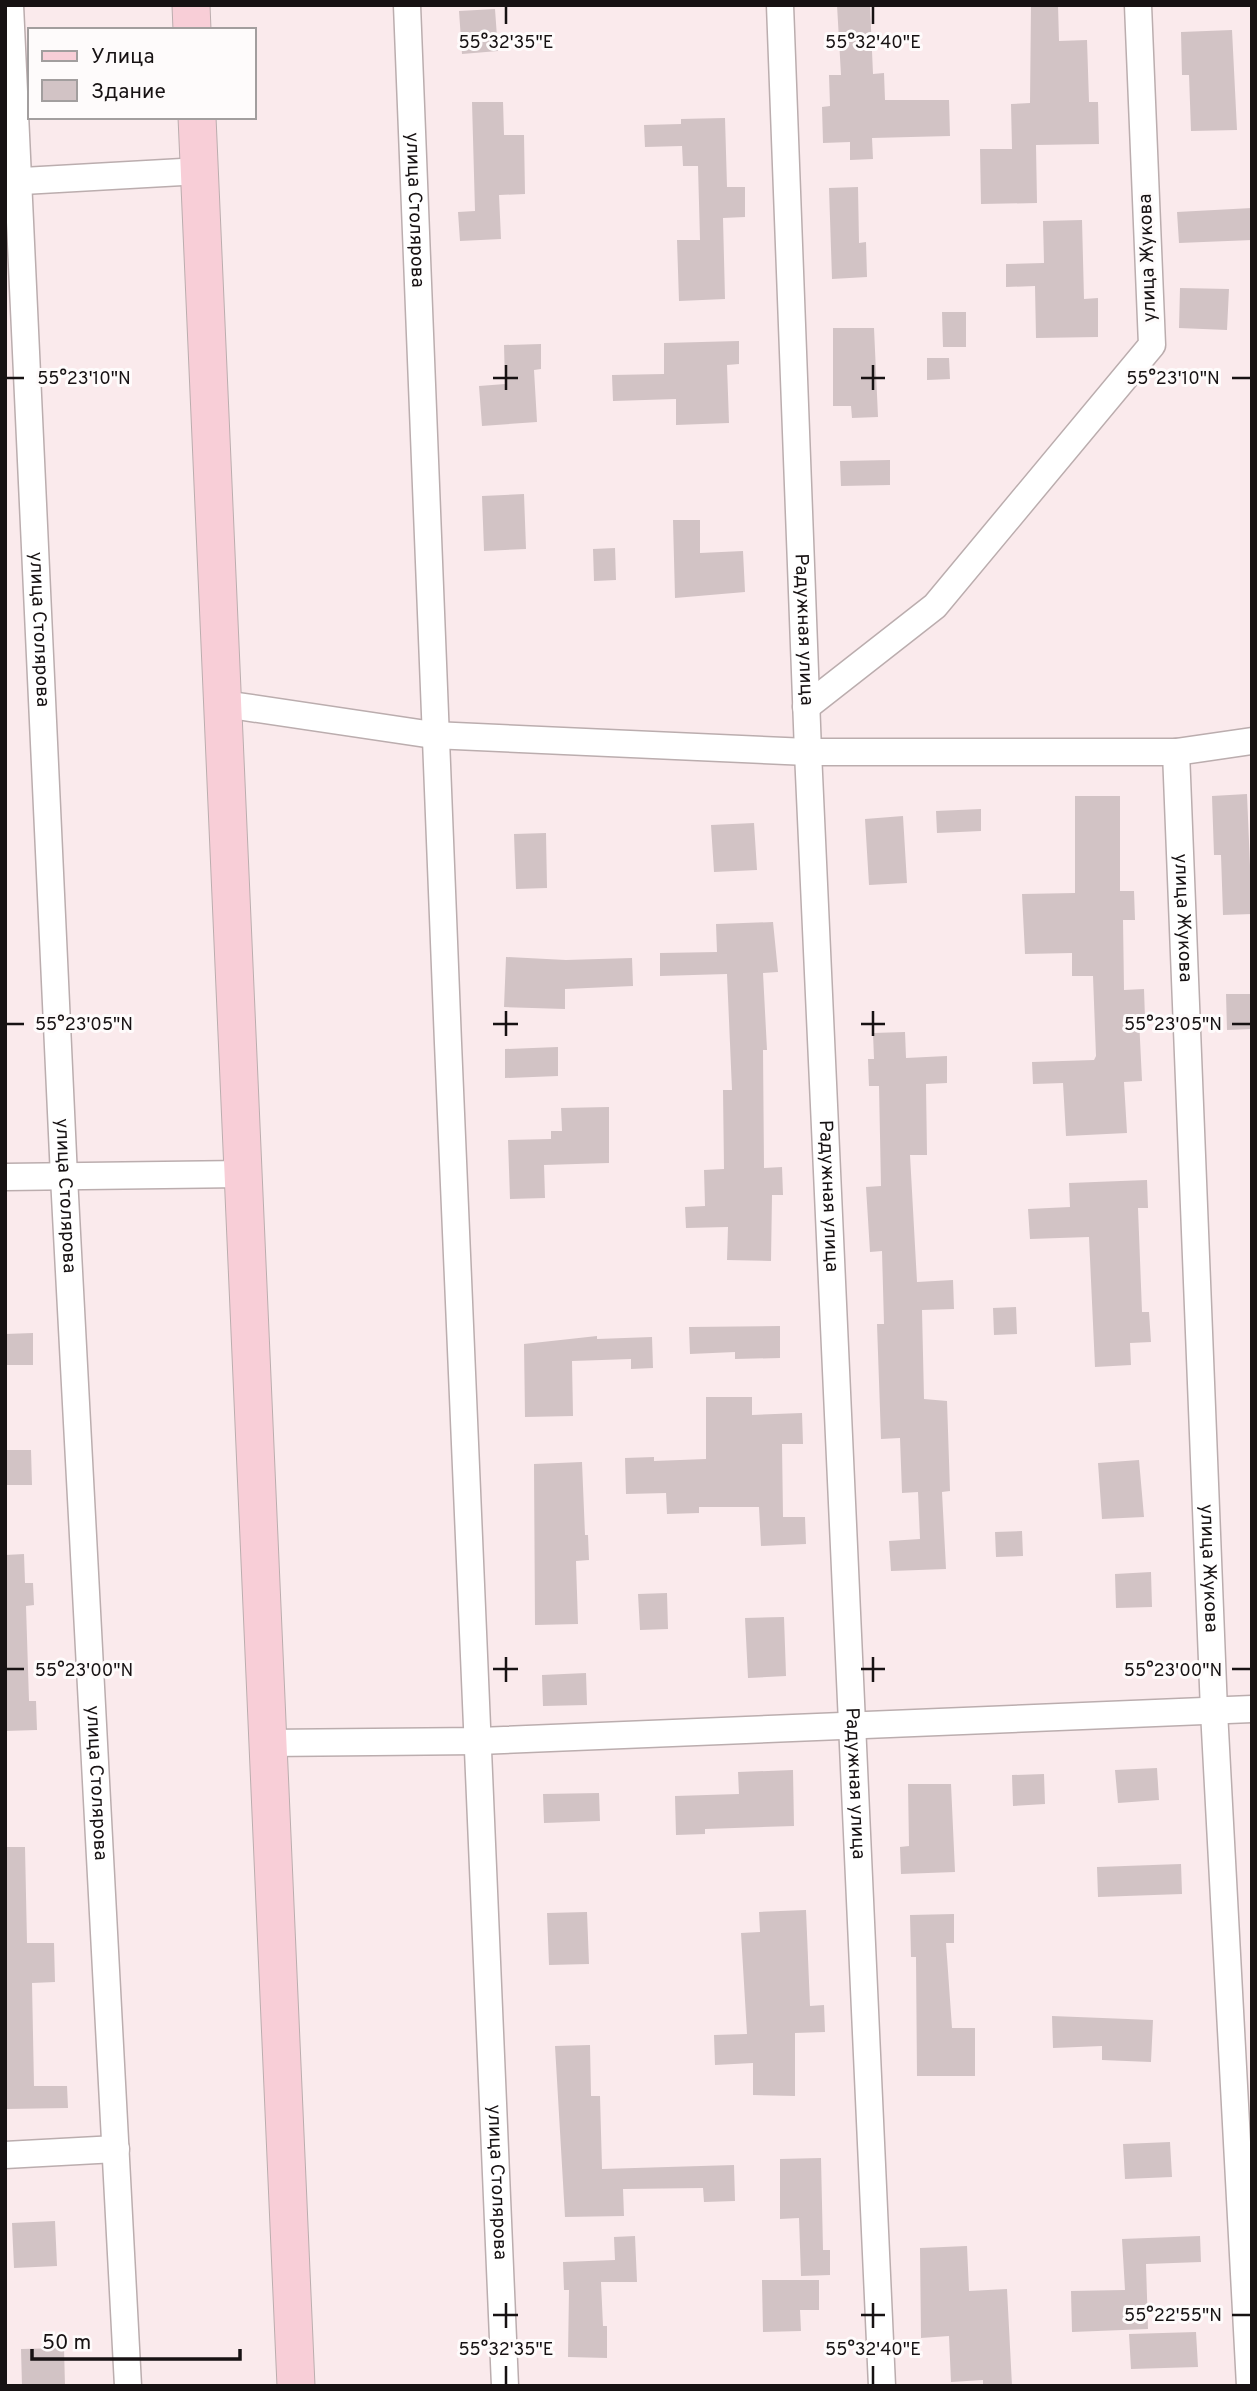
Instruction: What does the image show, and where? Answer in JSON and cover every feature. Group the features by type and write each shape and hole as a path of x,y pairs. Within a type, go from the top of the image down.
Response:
{"main road":[{"path":"191,5 192,28"},
{"path":"197,119 296,2386"}],"street":[{"name":"улица Столярова","path":"10,5 12,181 128,2386"},
{"name":"улица Столярова","path":"407,5 433,735 456,1179 505,2386"},
{"name":"Радужная улица","path":"780,5 806,706 882,2386"},
{"name":"улица Жукова","path":"806,706 934,606 1152,345 1138,5"},
{"path":"12,181 200,171"},
{"path":"224,704 433,735 808,752 1176,752 1252,741"},
{"name":"улица Жукова","path":"1176,752 1214,1710 1250,2386"},
{"path":"5,1177 243,1174"},
{"path":"267,1743 479,1741 1252,1709"},
{"path":"5,2155 116,2150"}],"building":[{"path":"837,5 870,5 873,74 884,73 885,100 949,100 950,136 872,138 873,159 850,160 850,142 823,143 822,107 830,106 829,75 841,75"},
{"path":"1031,5 1058,5 1059,41 1087,40 1089,102 1098,102 1099,144 1036,145 1037,203 981,204 980,149 1012,149 1011,104 1030,103"},
{"path":"495,9 498,51 462,54 459,11"},
{"path":"1232,30 1237,130 1191,131 1189,75 1182,75 1181,32"},
{"path":"472,102 503,102 504,135 524,135 525,194 499,195 501,239 460,241 458,212 475,211"},
{"path":"725,118 727,187 745,187 745,217 723,218 725,299 679,301 677,240 700,240 698,166 683,166 682,146 645,147 644,125 681,124 681,119"},
{"path":"858,187 859,243 866,242 867,277 832,279 829,188"},
{"path":"1252,208 1252,240 1179,243 1177,212"},
{"path":"1082,220 1084,299 1098,298 1098,337 1036,338 1035,286 1006,287 1006,264 1044,263 1043,221"},
{"path":"1180,288 1229,289 1227,330 1179,328"},
{"path":"942,312 966,312 966,347 943,347"},
{"path":"833,328 874,328 878,417 852,418 851,406 833,406"},
{"path":"739,341 739,364 727,365 729,423 676,425 676,399 613,401 612,375 664,374 664,343"},
{"path":"541,344 541,369 534,370 537,422 482,426 479,386 505,384 504,345"},
{"path":"927,358 949,358 950,379 927,380"},
{"path":"890,460 890,485 841,486 840,461"},
{"path":"524,494 526,549 484,551 482,496"},
{"path":"673,520 700,520 700,553 743,551 745,592 675,598"},
{"path":"615,548 616,580 594,581 593,549"},
{"path":"1247,794 1252,914 1223,915 1221,855 1214,855 1212,796"},
{"path":"1075,796 1120,796 1120,891 1134,891 1135,920 1123,920 1124,990 1144,989 1145,1019 1139,1019 1142,1081 1124,1082 1127,1133 1066,1136 1063,1083 1033,1084 1032,1062 1094,1060 1096,1056 1093,976 1072,976 1072,953 1025,954 1022,894 1075,893"},
{"path":"981,809 981,831 937,833 936,811"},
{"path":"903,816 907,883 869,885 865,819"},
{"path":"754,823 757,870 714,872 711,825"},
{"path":"546,833 547,888 516,889 514,834"},
{"path":"773,922 778,972 763,973 767,1050 763,1050 764,1168 782,1167 783,1195 772,1195 771,1261 727,1260 728,1227 686,1228 685,1207 705,1206 704,1170 724,1169 723,1090 732,1090 727,974 660,976 660,953 717,952 716,924"},
{"path":"506,957 566,960 632,958 633,986 565,989 565,1009 504,1007"},
{"path":"1226,994 1252,994 1252,1029 1227,1030"},
{"path":"905,1032 906,1058 947,1056 947,1083 926,1084 927,1155 910,1155 917,1282 953,1280 954,1309 922,1310 924,1399 947,1401 950,1491 942,1492 946,1569 891,1571 889,1541 920,1539 918,1492 902,1493 900,1438 881,1439 877,1324 884,1324 882,1251 870,1252 866,1187 881,1186 879,1086 869,1086 868,1059 874,1059 873,1033"},
{"path":"558,1047 558,1076 505,1078 505,1049"},
{"path":"609,1107 609,1163 544,1165 545,1198 510,1199 508,1140 551,1139 551,1131 562,1131 561,1108"},
{"path":"1147,1180 1148,1208 1138,1208 1142,1312 1149,1312 1151,1342 1130,1343 1131,1365 1095,1367 1089,1237 1030,1239 1028,1209 1070,1207 1069,1183"},
{"path":"1016,1307 1017,1334 994,1335 993,1308"},
{"path":"780,1326 780,1358 735,1359 735,1352 690,1354 689,1327"},
{"path":"33,1333 33,1365 5,1365 5,1334"},
{"path":"597,1336 597,1339 652,1337 653,1368 631,1369 631,1359 572,1361 573,1416 525,1417 524,1344"},
{"path":"706,1397 752,1397 752,1415 802,1413 803,1444 782,1444 783,1517 805,1517 806,1544 761,1546 759,1507 699,1507 699,1513 667,1514 666,1493 626,1494 625,1458 654,1457 654,1461 706,1459"},
{"path":"5,1450 31,1450 32,1485 5,1485"},
{"path":"1139,1460 1144,1517 1102,1519 1098,1463"},
{"path":"582,1462 585,1535 588,1535 589,1560 576,1561 578,1624 535,1625 534,1464"},
{"path":"1022,1531 1023,1556 996,1557 995,1532"},
{"path":"24,1554 25,1583 33,1583 34,1605 26,1606 29,1701 36,1701 37,1730 5,1731 5,1555"},
{"path":"1151,1572 1152,1607 1116,1608 1115,1574"},
{"path":"667,1593 668,1629 640,1630 638,1594"},
{"path":"784,1617 786,1676 748,1678 745,1618"},
{"path":"586,1673 587,1705 543,1706 542,1675"},
{"path":"1157,1768 1159,1800 1118,1803 1115,1770"},
{"path":"793,1770 794,1826 705,1829 705,1834 676,1835 675,1796 739,1794 738,1772"},
{"path":"1044,1774 1045,1804 1013,1806 1012,1775"},
{"path":"908,1784 951,1784 955,1872 901,1874 900,1847 909,1846"},
{"path":"599,1793 600,1821 544,1823 543,1794"},
{"path":"5,1847 25,1847 27,1943 54,1943 55,1982 32,1983 34,2086 67,2086 68,2108 5,2109"},
{"path":"1181,1864 1182,1894 1098,1897 1097,1867"},
{"path":"806,1910 810,2006 824,2005 825,2032 795,2033 795,2096 753,2095 753,2063 715,2065 714,2035 747,2034 741,1933 760,1932 759,1912"},
{"path":"587,1912 589,1964 549,1965 547,1913"},
{"path":"954,1914 954,1943 946,1943 952,2028 975,2028 975,2076 917,2076 916,1957 911,1957 910,1915"},
{"path":"1052,2016 1153,2020 1151,2062 1102,2060 1102,2046 1053,2048"},
{"path":"590,2045 591,2096 600,2096 602,2169 734,2165 735,2201 704,2202 703,2188 623,2189 624,2216 565,2217 555,2046"},
{"path":"1170,2142 1172,2177 1125,2179 1123,2144"},
{"path":"821,2158 823,2250 830,2250 830,2275 801,2276 799,2218 780,2219 780,2159"},
{"path":"55,2221 57,2266 14,2268 12,2223"},
{"path":"635,2236 637,2282 601,2282 603,2326 607,2326 607,2358 568,2357 569,2290 564,2290 563,2262 615,2260 614,2237"},
{"path":"1200,2236 1201,2262 1146,2264 1148,2329 1072,2332 1071,2291 1125,2290 1122,2239"},
{"path":"967,2246 969,2291 1007,2289 1012,2386 983,2386 983,2380 951,2382 949,2336 921,2338 920,2248"},
{"path":"762,2280 819,2280 819,2310 800,2310 801,2331 763,2332"},
{"path":"1196,2332 1198,2367 1131,2369 1129,2334"},
{"path":"64,2348 65,2386 22,2386 21,2349"}]}
